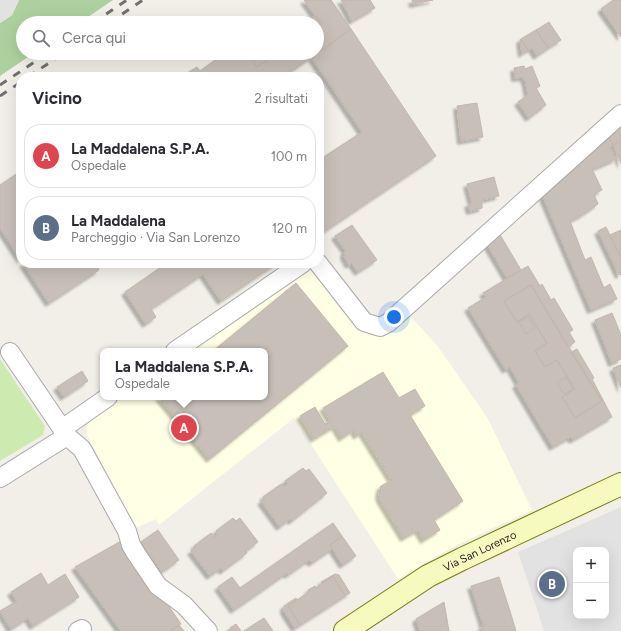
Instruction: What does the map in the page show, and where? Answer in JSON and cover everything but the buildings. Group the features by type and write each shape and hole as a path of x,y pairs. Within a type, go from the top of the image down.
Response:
{"street":[{"path":"322,268 364,322 380,327 384,325 394,318 621,114"},
{"path":"179,348 296,268"},
{"path":"10,352 64,432 82,449 127,531 131,545 137,556 158,586 184,606 208,631"},
{"path":"0,478 64,432 104,400"},
{"name":"Via San Lorenzo","path":"345,631 428,576 621,484"}],"shaded area":[{"path":"0,0 19,0 12,15 0,23"},
{"path":"306,268 314,270 360,329 374,335 388,332 409,315 436,344 487,417 532,510 457,545 398,579 294,418 159,525 156,519 136,528 87,435 87,420 117,400 268,400 268,348 191,348"},
{"path":"621,507 621,631 544,631 518,552"}],"green space":[{"path":"19,0 113,0 89,16 16,16 16,60 24,60 0,76 0,23 12,15"},
{"path":"0,359 45,426 43,435 0,461"}],"railway":[{"path":"103,16 127,0"},
{"path":"119,16 143,0"},
{"path":"20,72 38,60"},
{"path":"36,72 54,60"},
{"path":"0,85 16,74"},
{"path":"0,96 16,85"}],"place":[{"name":"La Maddalena S.P.A.","path":"184,428"},
{"name":"La Maddalena","path":"552,584"}]}
